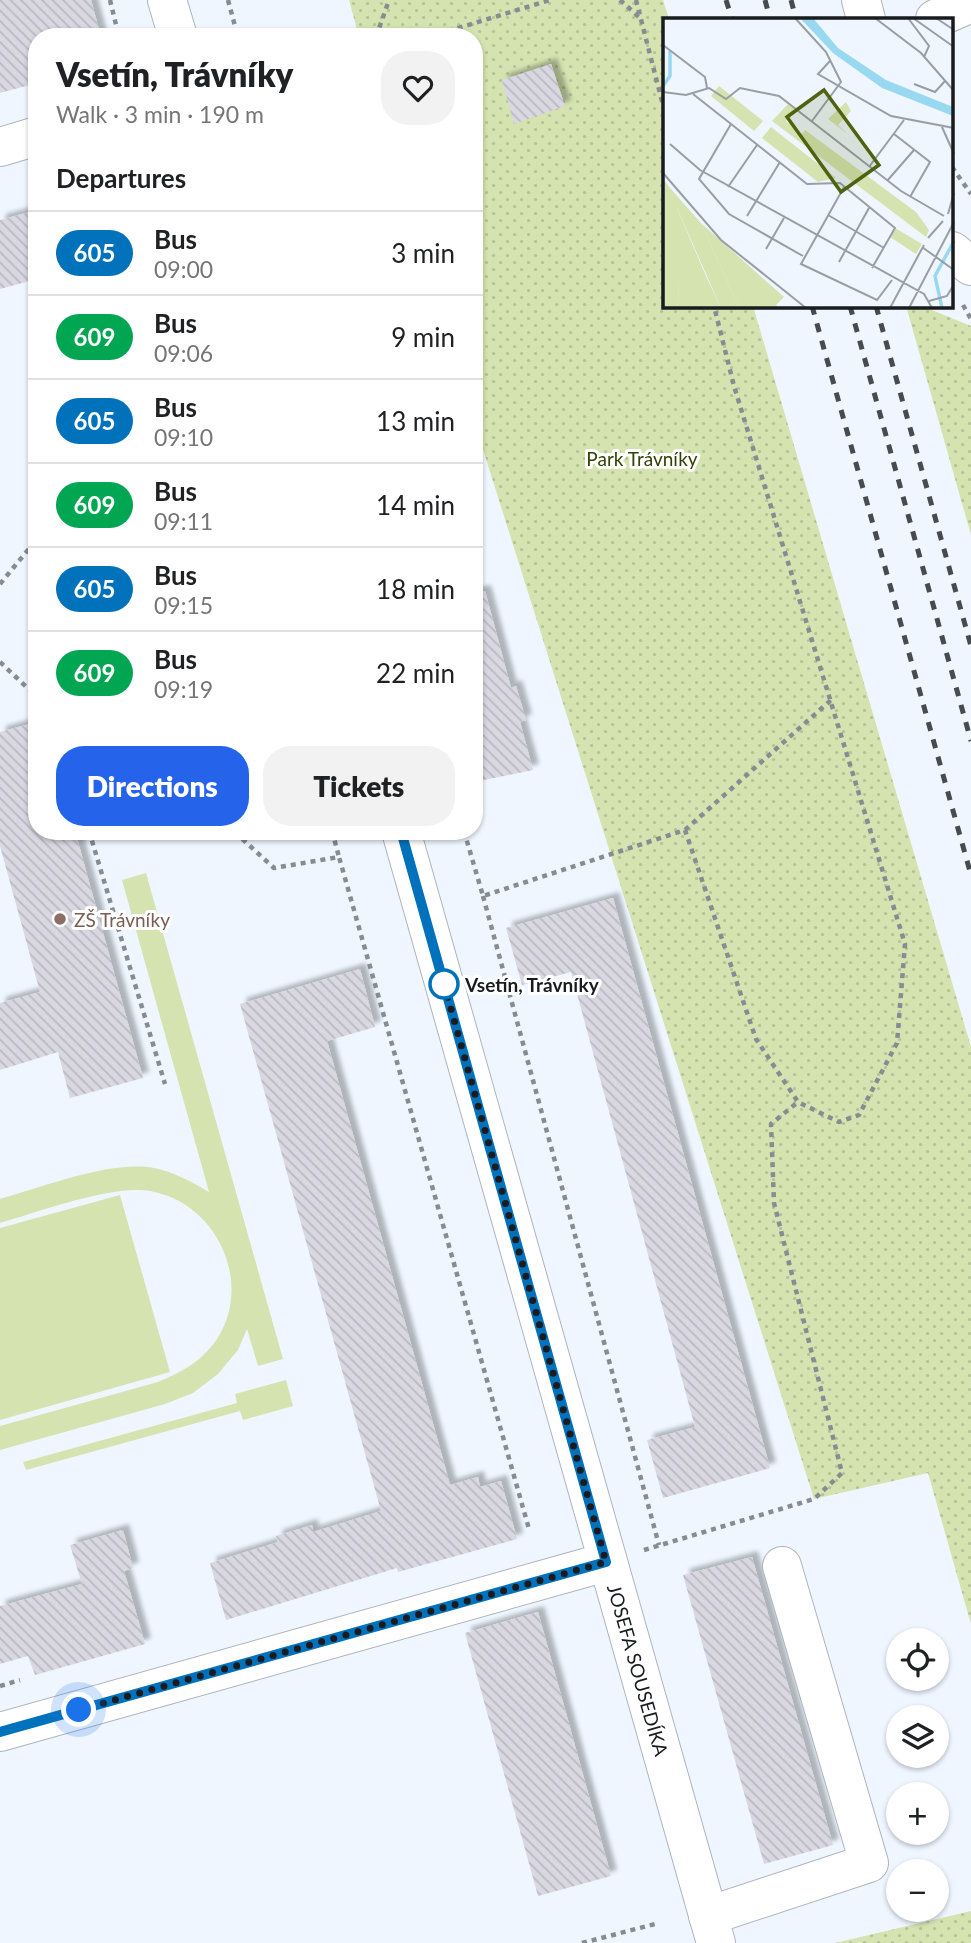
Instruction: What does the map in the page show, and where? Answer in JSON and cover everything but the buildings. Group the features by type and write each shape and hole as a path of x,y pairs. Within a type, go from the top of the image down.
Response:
{"street":[{"path":"167,0 175,28"},
{"path":"861,0 866,18"},
{"path":"937,18 971,3"},
{"path":"0,147 28,139"},
{"path":"954,253 971,266"},
{"name":"JOSEFA SOUSEDÍKA","path":"404,840 712,1930"},
{"path":"0,1732 606,1562"},
{"path":"712,1930 869,1863 782,1566"}],"path":[{"path":"110,0 117,28"},
{"path":"228,0 236,28"},
{"path":"379,28 389,0"},
{"path":"458,28 550,0"},
{"path":"620,0 640,18"},
{"path":"636,0 663,105"},
{"path":"954,170 971,194"},
{"path":"685,830 756,1039 798,1102 839,1122 859,1115 897,1044 905,944 734,386 714,308"},
{"path":"0,584 28,550"},
{"path":"0,662 28,688"},
{"path":"483,896 685,830 831,700"},
{"path":"92,840 165,1084"},
{"path":"243,840 274,868 339,857"},
{"path":"334,840 529,1529"},
{"path":"467,840 659,1545"},
{"path":"606,1562 814,1499 842,1473 774,1203 771,1124 798,1102"},
{"path":"0,1686 20,1680"},
{"path":"582,1943 659,1923"}],"green space":[{"name":"Park Trávníky","path":"349,0 663,0 669,18 663,18 663,308 754,308 971,1047 971,1624 928,1473 814,1499 483,450 483,28 357,28"},
{"path":"907,308 927,308 971,326 971,535"},
{"path":"146,873 283,1359 258,1366 247,1329 238,1350 218,1374 193,1393 165,1404 0,1450 0,1426 158,1382 183,1370 211,1347 227,1317 231,1293 229,1270 222,1248 210,1228 194,1211 173,1198 150,1191 116,1192 75,1200 0,1223 0,1199 77,1176 118,1168 154,1168 183,1178 209,1192 122,880"},
{"path":"120,1195 170,1372 0,1420 0,1228"},
{"path":"286,1380 293,1406 243,1420 240,1411 26,1470 23,1462 237,1403 235,1394"},
{"path":"971,1911 971,1943 835,1943 924,1922 949,1922 949,1916"}],"railway":[{"path":"726,0 732,18"},
{"path":"765,0 770,18"},
{"path":"791,0 796,18"},
{"path":"813,308 971,875"},
{"path":"851,308 971,741"},
{"path":"877,308 971,646"}],"bus line":[{"name":"605","path":"0,1732 606,1562 404,840"}],"place":[{"name":"ZŠ Trávníky","path":"60,919"},
{"name":"Vsetín, Trávníky","path":"444,984"}],"route":[{"path":"79,1710 606,1562 444,984"}]}
